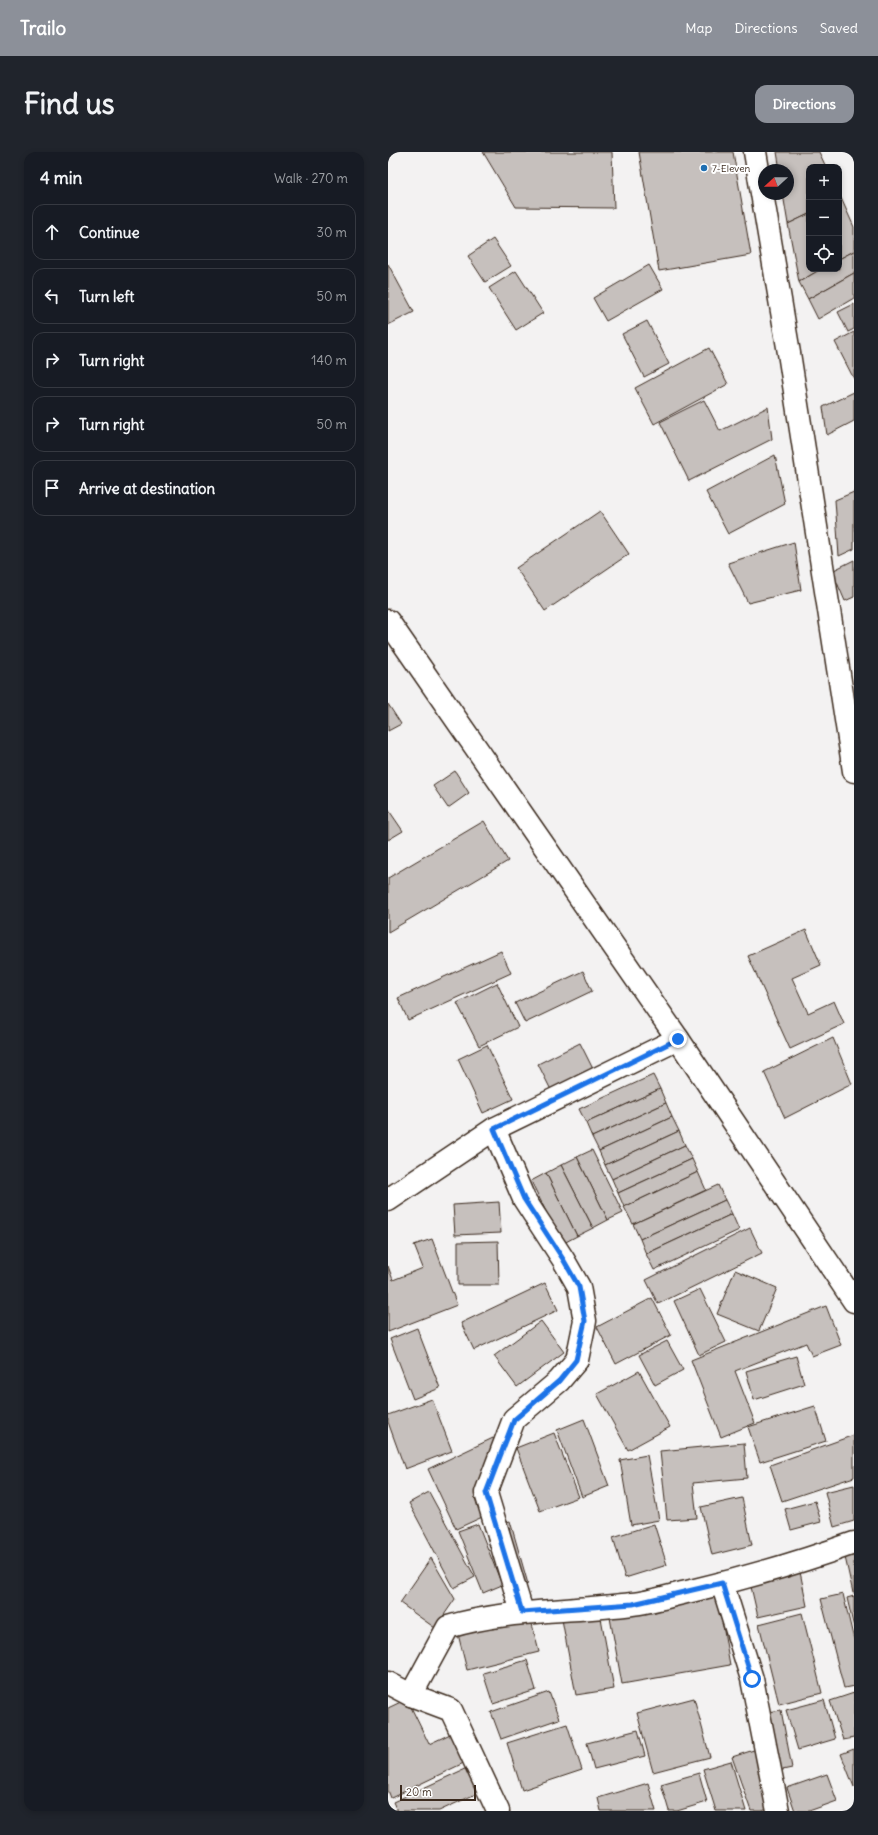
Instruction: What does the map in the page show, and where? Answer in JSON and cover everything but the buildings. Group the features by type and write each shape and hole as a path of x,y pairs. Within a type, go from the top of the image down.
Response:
{"street":[{"path":"755,152 789,353 854,772"},
{"path":"388,621 678,1039 854,1301"},
{"path":"388,1200 494,1129 678,1039"},
{"path":"494,1129 524,1199 563,1259 579,1287 585,1321 576,1360 559,1381 514,1420 486,1493 522,1612"},
{"path":"411,1695 448,1627 474,1619 522,1612 633,1604 722,1583 809,1559 854,1543"},
{"path":"722,1583 752,1679 778,1811"},
{"path":"388,1683 411,1695 451,1710 498,1811"}],"place":[{"name":"7-Eleven","path":"704,168"}],"route":[{"path":"678,1039 494,1129 524,1199 563,1259 579,1287 585,1321 576,1360 559,1381 514,1420 486,1493 522,1612 633,1604 722,1583 752,1679"}]}
